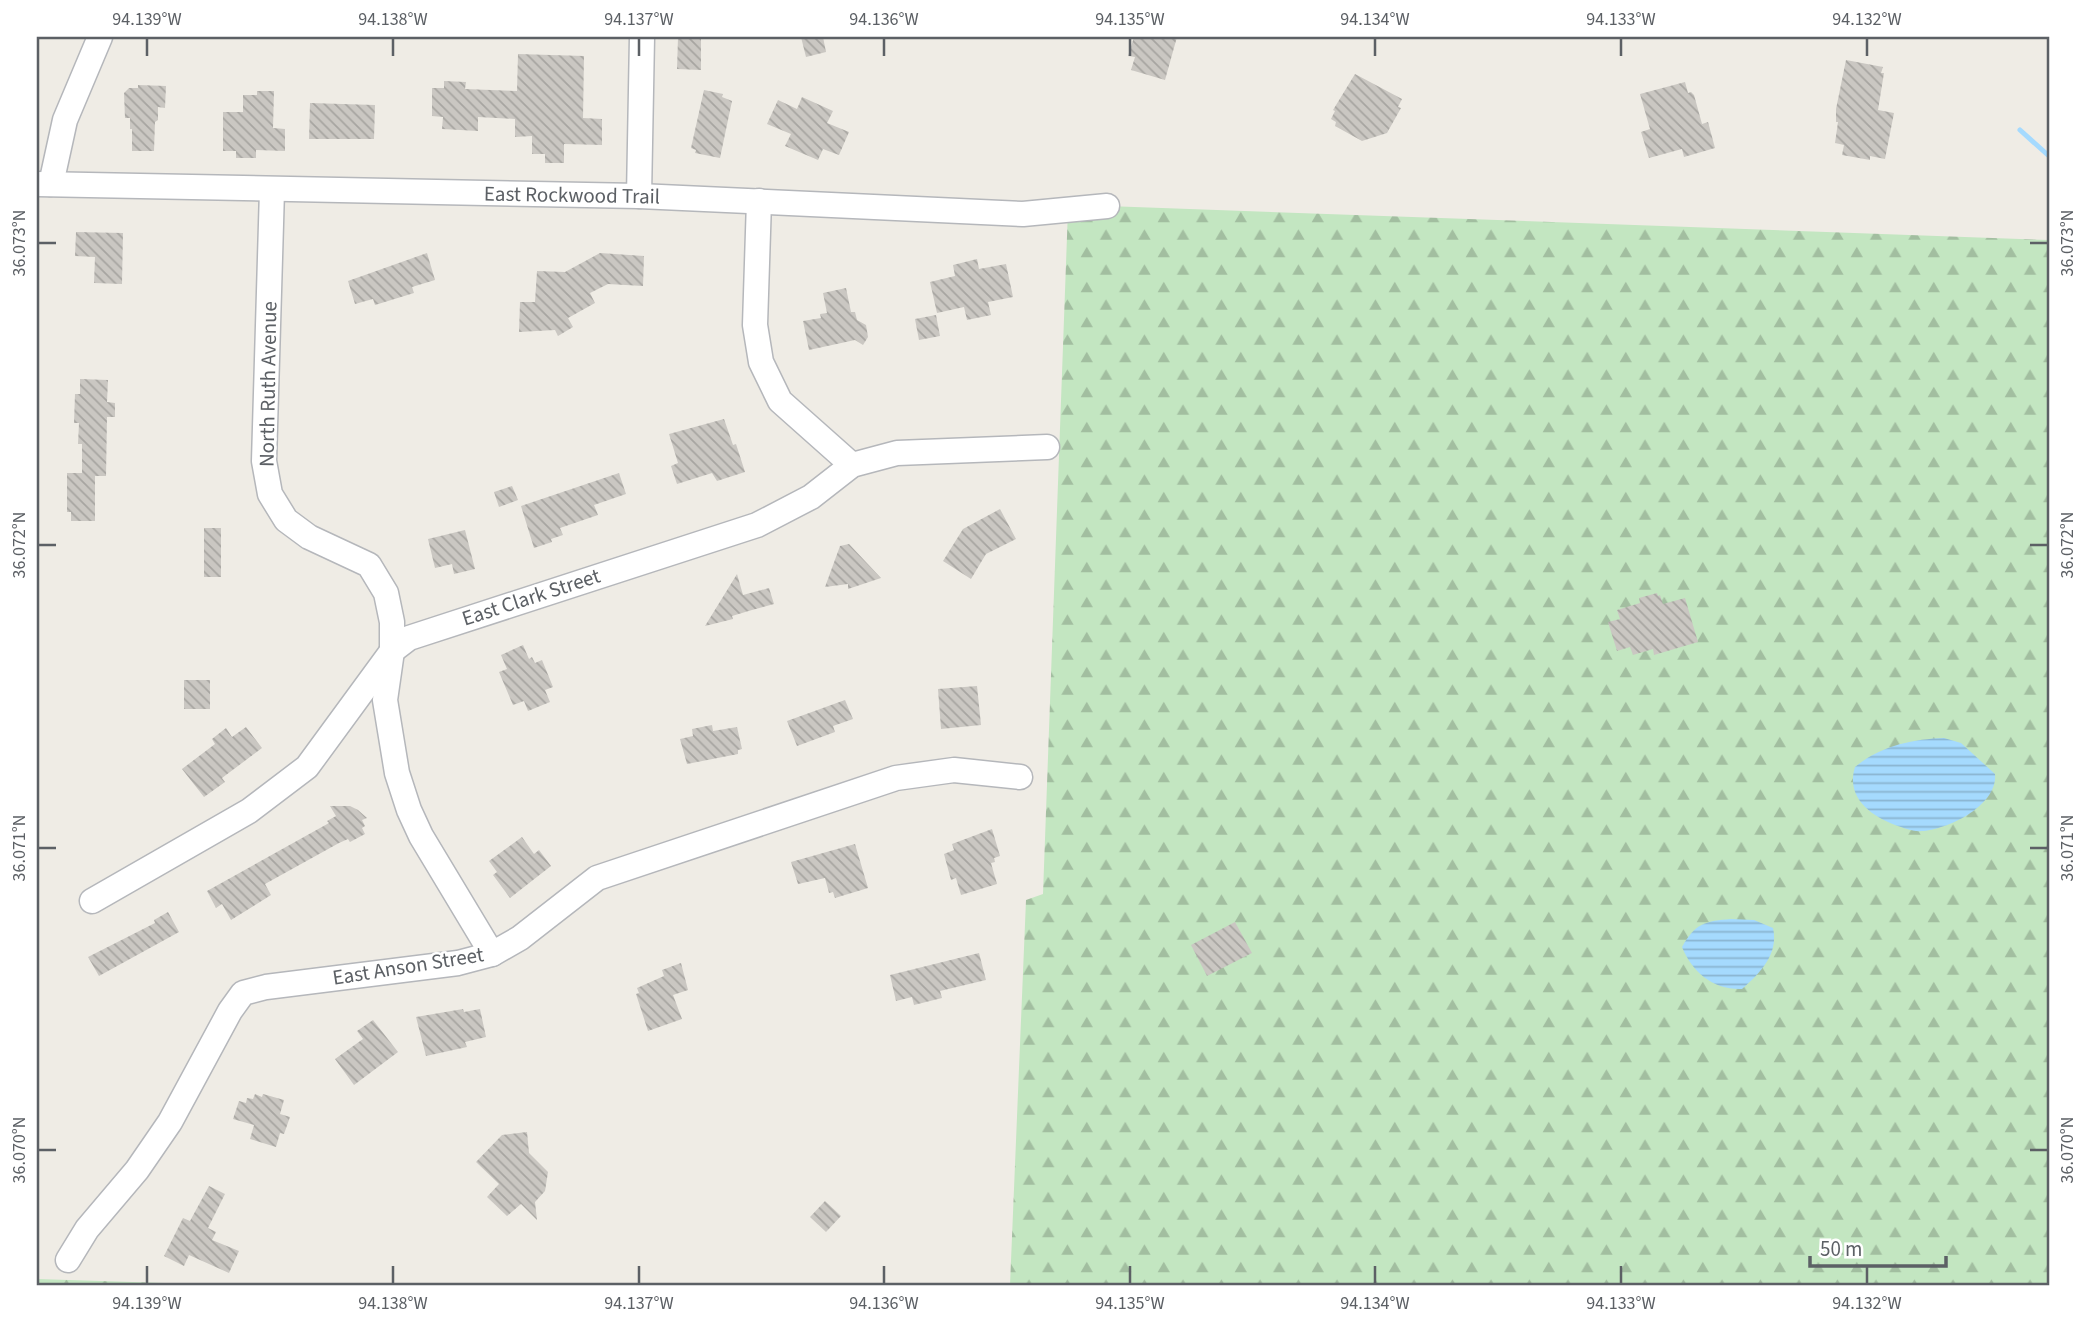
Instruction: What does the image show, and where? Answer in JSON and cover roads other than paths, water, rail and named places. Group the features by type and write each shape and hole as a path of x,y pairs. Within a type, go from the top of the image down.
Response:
{"street":[{"path":"44,184 65,120 100,37"},
{"path":"639,196 642,37"},
{"name":"East Rockwood Trail","path":"44,184 639,196 1023,214 1107,206"},
{"name":"North Ruth Avenue","path":"272,190 264,461 270,494 286,520 309,537 369,565 386,593 392,622 392,651 385,700 397,773 421,836 492,954"},
{"path":"760,201 755,325 761,362 780,401 852,465"},
{"name":"East Clark Street","path":"92,901 248,811 307,766 392,651 409,638 426,630 757,525 811,497 852,465 897,453 1047,447"},
{"name":"East Anson Street","path":"68,1260 87,1230 136,1170 170,1122 230,1011 243,993 266,986 458,963 492,954 520,938 597,878 896,778 954,770 1020,776"}],"water":[{"path":"1944,738 1961,743 1995,774 1989,796 1980,805 1957,821 1932,830 1919,831 1891,823 1864,806 1854,789 1855,767 1875,754 1897,745"},
{"path":"1731,919 1754,920 1773,928 1771,955 1761,970 1742,989 1732,989 1705,978 1686,956 1682,947 1702,925"}],"waterway":[{"path":"2020,130 2049,156"}]}
